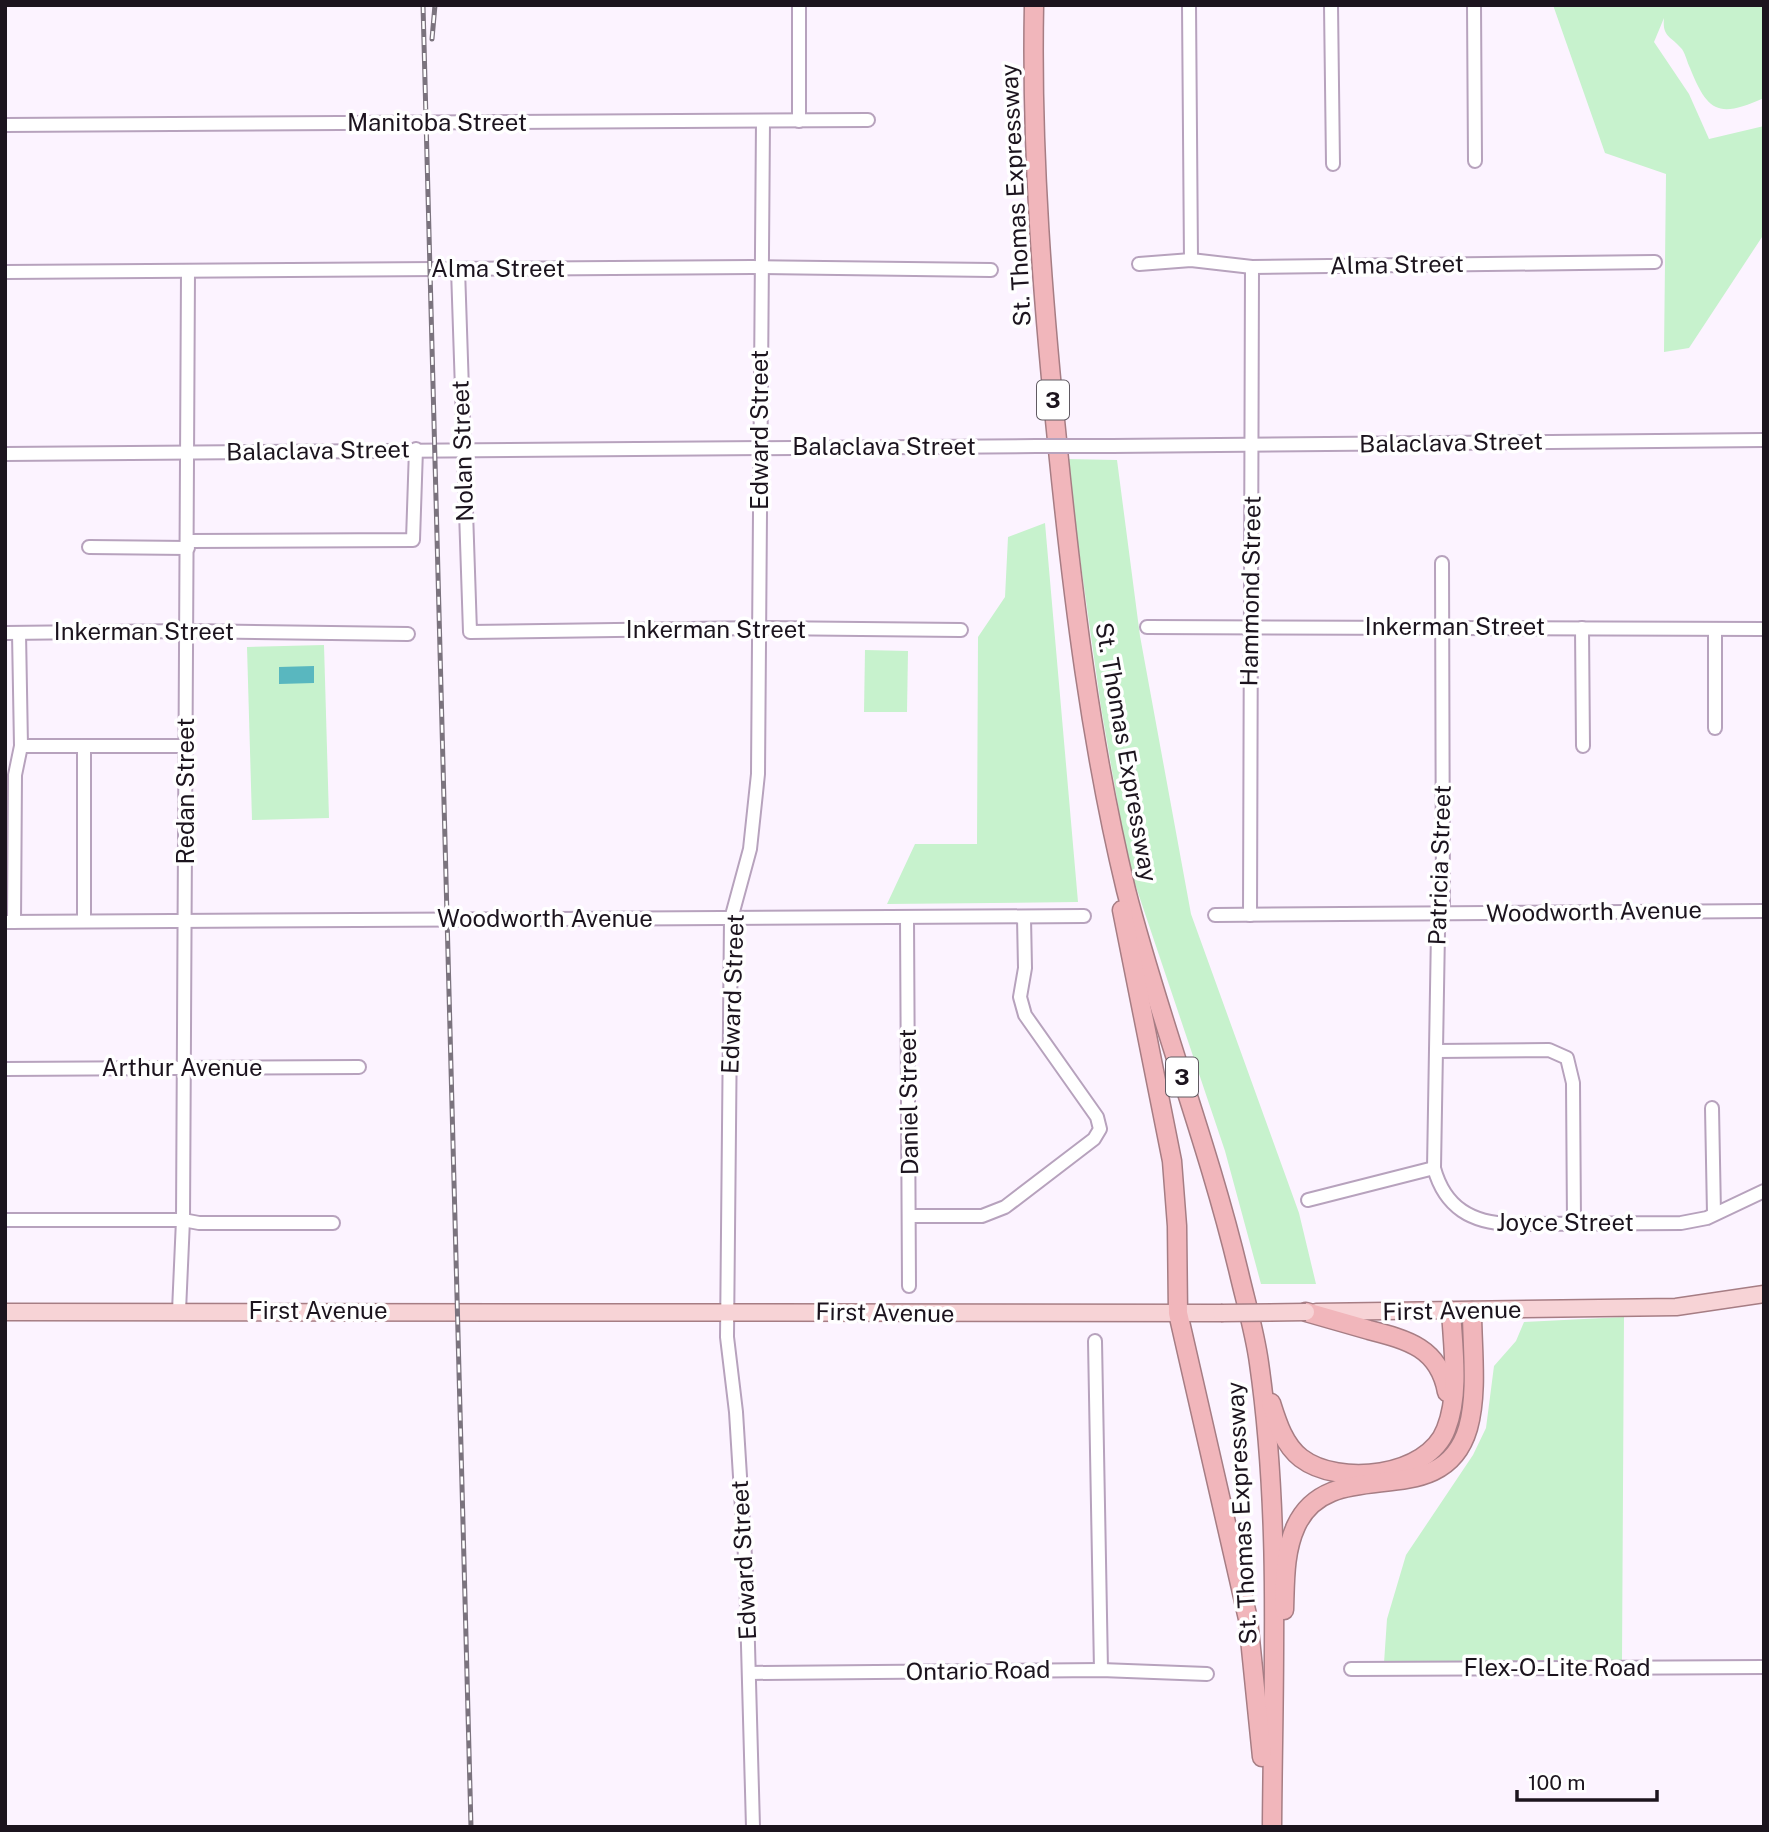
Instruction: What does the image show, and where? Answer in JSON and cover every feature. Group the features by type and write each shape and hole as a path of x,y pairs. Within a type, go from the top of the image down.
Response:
{"highway":[{"name":"St. Thomas Expressway","path":"1034,5 1039,209 1051,384 1080,645 1104,791 1128,897 1230,1235 1259,1362 1269,1456 1273,1555 1272,1827"},
{"path":"1104,791 1128,948 1172,1161 1177,1226 1178,1313 1248,1619 1256,1680 1265,1827"},
{"path":"1259,1362 1273,1411 1288,1444 1305,1461 1328,1472 1377,1472 1412,1465 1436,1446 1448,1421 1452,1397 1451,1311"},
{"path":"1273,1749 1281,1701 1287,1562 1296,1526 1312,1502 1333,1489 1413,1479 1432,1472 1453,1454 1463,1439 1471,1413 1472,1311"},
{"path":"1306,1312 1397,1336 1419,1346 1432,1356 1445,1380 1448,1421"}],"main road":[{"name":"First Avenue","path":"5,1312 1472,1311 1676,1307 1764,1294"}],"street":[{"path":"799,5 799,121"},
{"path":"1189,5 1191,260"},
{"path":"1331,5 1333,164"},
{"path":"1474,5 1475,162"},
{"name":"Manitoba Street","path":"5,125 868,120"},
{"name":"Edward Street","path":"753,1827 746,1573 736,1412 727,1337 731,919 756,814 763,121"},
{"name":"Alma Street","path":"1139,264 1191,260 1252,267 1655,262"},
{"name":"Hammond Street","path":"1250,915 1252,267"},
{"name":"Alma Street","path":"5,272 762,268 991,270"},
{"name":"Nolan Street","path":"458,269 470,632"},
{"name":"Redan Street","path":"179,1311 185,1068 188,271"},
{"name":"Balaclava Street","path":"5,454 1764,440"},
{"path":"89,547 413,540 416,533 416,449"},
{"name":"Patricia Street","path":"1434,1168 1438,931 1443,914 1442,563"},
{"name":"Inkerman Street","path":"1147,627 1764,629"},
{"name":"Inkerman Street","path":"470,632 759,628 961,630"},
{"path":"1583,628 1583,746"},
{"path":"1715,629 1715,728"},
{"name":"Inkerman Street","path":"5,634 187,631 408,634"},
{"path":"10,922 15,775 21,746 19,634"},
{"path":"21,746 186,746"},
{"path":"84,746 84,922"},
{"name":"Woodworth Avenue","path":"1215,915 1764,911"},
{"name":"Woodworth Avenue","path":"10,922 1084,916"},
{"name":"Daniel Street","path":"907,918 909,1286"},
{"path":"910,1216 982,1216 1005,1207 1094,1139 1100,1129 1097,1116 1025,1015 1020,997 1026,968 1024,918"},
{"path":"1436,1051 1549,1050 1567,1058 1573,1083 1574,1223"},
{"name":"Arthur Avenue","path":"5,1069 359,1067"},
{"path":"1712,1108 1714,1214"},
{"path":"1308,1200 1434,1168"},
{"name":"Joyce Street","path":"1434,1168 1450,1203 1480,1221 1511,1224 1681,1223 1714,1214 1764,1191"},
{"path":"5,1220 333,1223"},
{"path":"1095,1340 1101,1670"},
{"name":"Flex-O-Lite Road","path":"1351,1669 1764,1667"},
{"name":"Ontario Road","path":"749,1673 1101,1670 1207,1674"}],"green space":[{"path":"1553,5 1764,5 1764,98 1749,104 1726,109 1709,103 1682,50 1666,33 1664,18 1654,42 1689,94 1709,139 1764,126 1764,234 1689,348 1664,352 1666,174 1605,153"},
{"path":"1066,459 1117,460 1140,636 1191,914 1299,1213 1316,1284 1261,1284 1225,1151 1128,863 1101,707"},
{"path":"1045,523 1078,902 887,904 915,844 977,844 978,637 1005,597 1008,537"},
{"path":"324,645 329,818 252,820 247,647"},
{"path":"865,650 908,651 907,712 864,712"},
{"path":"1624,1317 1622,1661 1384,1663 1387,1619 1406,1555 1473,1455 1486,1428 1494,1366 1516,1341 1524,1322"}],"water":[{"path":"314,666 314,683 279,684 279,667"}],"railway":[{"path":"423,5 471,1827"},
{"path":"432,39 435,5"}]}
